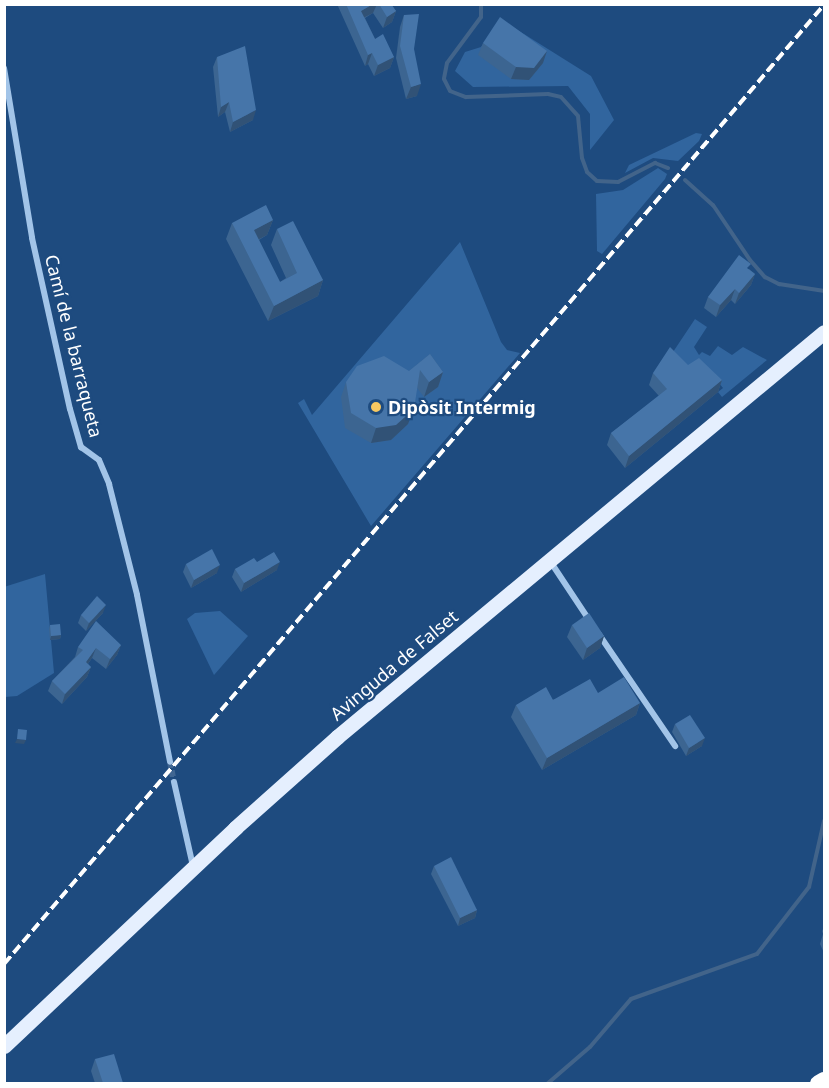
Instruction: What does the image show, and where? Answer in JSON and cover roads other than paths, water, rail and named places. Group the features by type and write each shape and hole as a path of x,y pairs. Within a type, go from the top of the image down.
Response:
{"highway":[{"path":"819,1083 825,1081"}],"main road":[{"name":"Avinguda de Falset","path":"4,1046 193,867 337,737 825,332"}],"street":[{"name":"Camí de la barraqueta","path":"4,68 32,238 70,409 81,447 99,460 109,484 137,595 170,762"},
{"path":"549,561 675,746"},
{"path":"174,782 193,867"}],"waterway":[{"path":"481,4 481,17 447,63 444,79 450,91 466,97 548,94 561,97 578,116 582,158 587,172 597,181 618,182 655,163 668,168"},
{"path":"685,180 713,205 750,260 765,277 779,284 824,291"},
{"path":"547,1084 590,1047 631,999 757,954 809,887 824,821"}],"tunnel":[{"path":"170,762 174,782"}],"railway":[{"path":"4,964 824,5"}],"place":[{"name":"Dipòsit Intermig","path":"376,407"}]}
